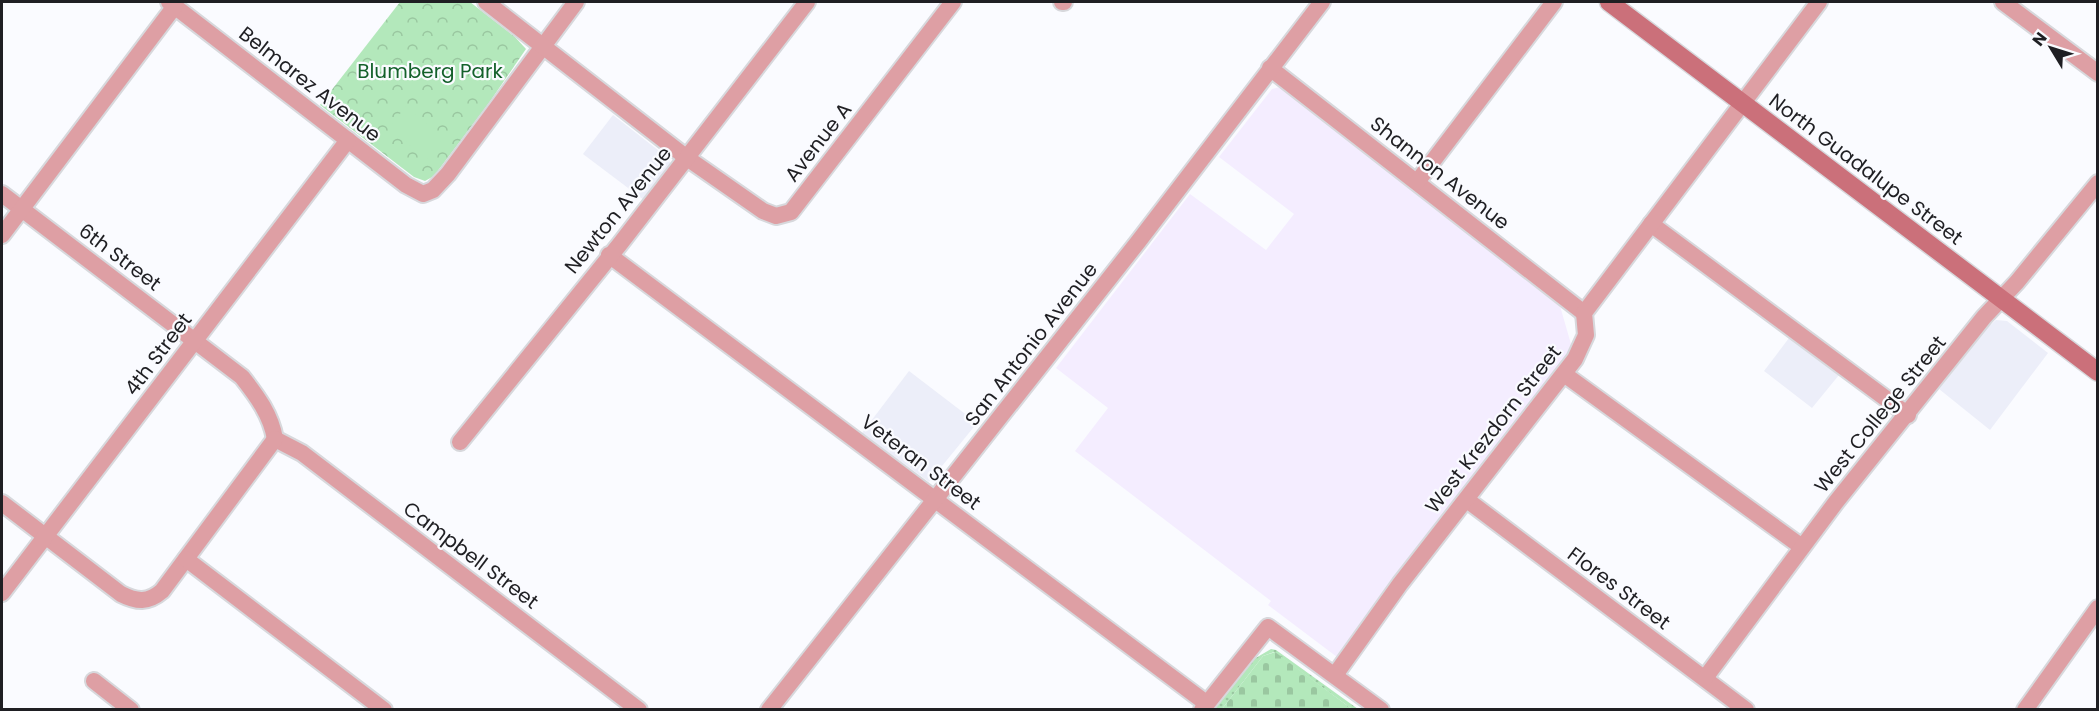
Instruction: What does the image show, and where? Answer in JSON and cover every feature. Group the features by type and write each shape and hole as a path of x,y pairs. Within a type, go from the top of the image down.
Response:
{"street":[{"name":"Avenue A","path":"486,2 541,47 687,158 770,215 783,215 790,212 953,2"},
{"path":"541,47 576,2"},
{"name":"Newton Avenue","path":"460,442 687,158 807,2"},
{"name":"San Antonio Avenue","path":"769,710 1138,242 1322,2"},
{"path":"1417,182 1554,2"},
{"name":"North Guadalupe Street","path":"1609,2 2097,372"},
{"path":"1584,313 1819,2"},
{"path":"2003,2 2097,73"},
{"path":"2,235 172,4"},
{"name":"Belmarez Avenue","path":"172,4 415,191 428,192 448,174 541,47"},
{"name":"Shannon Avenue","path":"1270,68 1584,313"},
{"name":"4th Street","path":"2,593 348,140"},
{"name":"West College Street","path":"1705,678 1802,547 1984,317 2002,300 2097,183"},
{"name":"6th Street","path":"2,194 242,377 262,404 273,429 275,440"},
{"path":"1652,224 1908,415"},
{"name":"Veteran Street","path":"609,255 935,498 1204,706"},
{"name":"West Krezdorn Street","path":"1335,675 1400,584 1564,374 1586,335 1584,313"},
{"path":"1564,374 1802,547"},
{"path":"2,503 121,594 143,601 154,598 162,591 275,440"},
{"name":"Campbell Street","path":"275,440 302,453 639,710"},
{"name":"Flores Street","path":"1467,500 1746,710"},
{"path":"186,559 384,710"},
{"path":"2025,710 2097,608"},
{"path":"1204,706 1268,627 1381,710"},
{"path":"94,681 131,710"}],"shaded area":[{"path":"1280,87 1560,306 1571,344 1570,353 1342,654 1337,657 1268,605 1271,601 1075,451 1108,408 1056,368 1190,194 1266,250 1294,214 1219,157 1272,89"},
{"path":"613,115 670,162 670,168 644,200 583,154"},
{"path":"1996,320 2007,321 2048,353 1990,430 1939,389"},
{"path":"1789,338 1839,375 1812,408 1764,371"},
{"path":"909,371 977,423 929,482 862,433"}],"green space":[{"name":"Blumberg Park","path":"400,2 470,2 515,37 526,49 434,176 425,181 414,177 320,105"},
{"path":"406,106 444,137 427,159 389,128"},
{"path":"1271,649 1276,650 1358,709 1352,709 1274,652 1263,656 1222,709 1214,710 1254,659"},
{"path":"1275,652 1352,709 1222,709 1263,656"}]}
